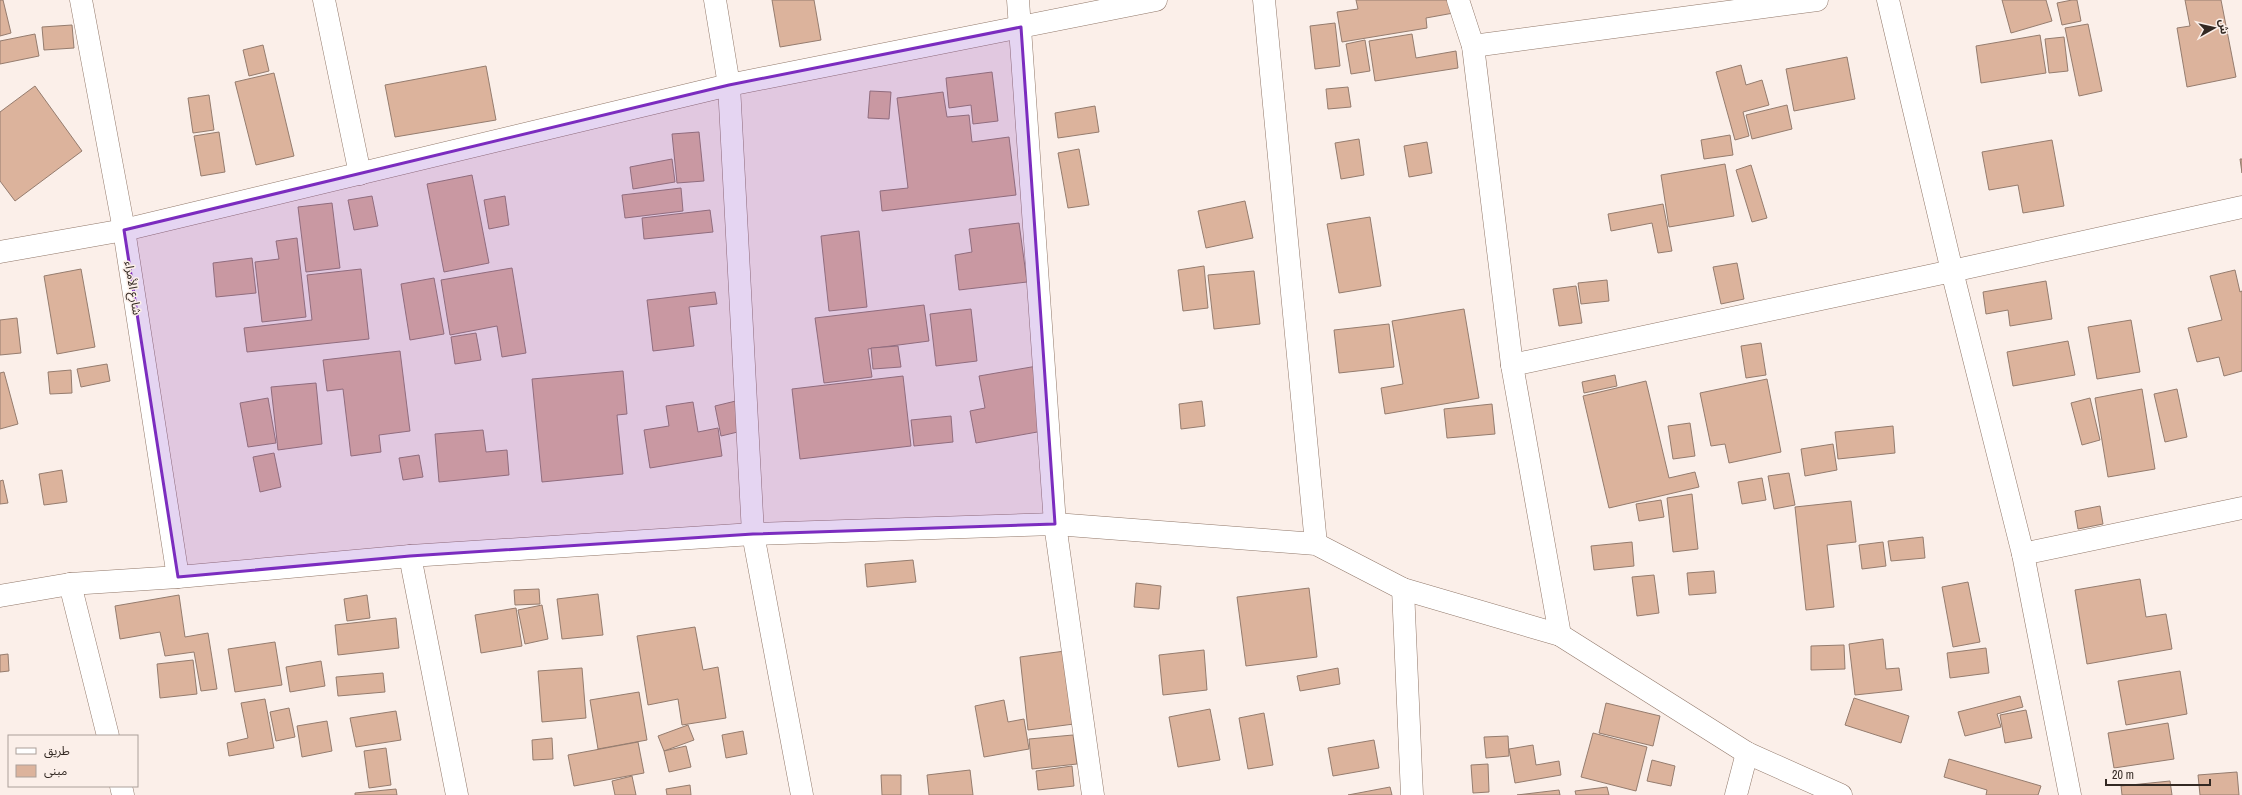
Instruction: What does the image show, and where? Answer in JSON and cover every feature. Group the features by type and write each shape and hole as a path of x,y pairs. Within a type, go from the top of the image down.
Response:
{"street":[{"name":"شارع الأمراء","path":"81,0 124,230 178,577"},
{"path":"324,0 360,174"},
{"path":"715,0 729,85 753,534 802,795"},
{"path":"1018,0 1055,524 1094,795"},
{"path":"0,252 124,230 729,85 1156,0"},
{"path":"1264,0 1316,544"},
{"path":"1458,0 1474,46 1512,365 1560,635"},
{"path":"1474,46 1817,0"},
{"path":"1888,0 1952,271 2023,554 2070,795"},
{"path":"1512,365 1952,271 2242,207"},
{"path":"2023,554 2242,508"},
{"path":"0,596 70,584 178,577 410,556 753,534 1055,524 1316,544 1403,589 1560,635 1747,753 1841,795"},
{"path":"410,556 457,795"},
{"path":"70,584 108,735"},
{"path":"1403,589 1412,795"},
{"path":"1736,795 1747,753"}],"highlighted area":[{"path":"1021,27 1055,524 753,534 410,556 178,577 124,230 729,85"}],"building":[{"path":"0,0 3,0 11,33 0,36"},
{"path":"772,0 814,0 821,40 780,47"},
{"path":"1356,0 1457,0 1459,12 1426,18 1427,28 1342,42 1337,12 1358,9"},
{"path":"2002,0 2046,0 2052,21 2011,33"},
{"path":"2077,0 2081,21 2062,25 2057,3"},
{"path":"2185,0 2221,0 2236,77 2187,87 2177,28 2190,26"},
{"path":"1335,23 1340,66 1315,69 1310,26"},
{"path":"2088,24 2102,91 2079,96 2065,28"},
{"path":"72,25 74,48 44,50 42,27"},
{"path":"35,34 39,56 0,64 0,41"},
{"path":"1412,34 1416,58 1456,51 1458,68 1375,81 1369,41"},
{"path":"2040,35 2046,73 1981,83 1976,46"},
{"path":"2064,37 2068,71 2049,73 2045,39"},
{"path":"1365,40 1370,71 1351,74 1346,44"},
{"path":"263,45 269,71 249,76 243,50"},
{"path":"1847,57 1855,99 1794,111 1786,69"},
{"path":"1741,65 1746,85 1762,80 1769,105 1743,112 1749,136 1735,140 1716,72"},
{"path":"486,66 496,120 395,137 385,85"},
{"path":"992,72 998,121 973,124 971,105 949,108 946,78"},
{"path":"274,73 294,156 256,165 235,82"},
{"path":"35,86 82,151 15,201 0,181 0,112"},
{"path":"1348,87 1351,107 1328,109 1326,89"},
{"path":"870,91 891,92 889,119 868,118"},
{"path":"943,92 947,117 969,115 972,142 1009,137 1016,195 882,211 880,191 908,188 897,98"},
{"path":"209,95 214,130 193,133 188,98"},
{"path":"1787,105 1792,129 1752,139 1746,115"},
{"path":"1095,106 1099,132 1058,138 1055,113"},
{"path":"219,132 225,172 201,176 194,136"},
{"path":"699,132 704,181 677,183 672,134"},
{"path":"1730,135 1733,155 1704,159 1701,140"},
{"path":"1359,139 1364,175 1341,179 1335,143"},
{"path":"2052,140 2064,206 2023,213 2018,185 1989,190 1982,152"},
{"path":"1427,142 1432,173 1409,177 1404,146"},
{"path":"1079,149 1089,205 1068,208 1058,153"},
{"path":"672,159 675,182 633,189 630,167"},
{"path":"2240,159 2242,159 2242,173"},
{"path":"1725,164 1734,216 1669,227 1661,175"},
{"path":"1751,165 1767,218 1752,222 1736,170"},
{"path":"472,175 489,263 444,272 427,184"},
{"path":"681,188 683,211 625,218 622,195"},
{"path":"372,196 378,226 354,230 348,200"},
{"path":"505,196 509,225 489,229 484,200"},
{"path":"1245,201 1253,238 1206,248 1198,211"},
{"path":"332,203 340,268 306,272 298,207"},
{"path":"1663,204 1672,251 1658,253 1652,223 1611,231 1608,214"},
{"path":"710,210 713,232 644,239 642,218"},
{"path":"1370,217 1381,286 1339,293 1327,224"},
{"path":"1019,223 1027,282 959,290 955,255 972,252 969,229"},
{"path":"859,231 867,307 829,311 821,236"},
{"path":"297,238 306,317 262,322 255,262 279,259 276,241"},
{"path":"252,258 256,293 216,297 213,263"},
{"path":"1737,263 1744,299 1721,304 1713,267"},
{"path":"1204,266 1208,308 1183,311 1178,270"},
{"path":"512,268 526,353 502,357 497,326 450,335 441,280"},
{"path":"81,269 95,347 57,354 44,276"},
{"path":"361,269 369,339 247,352 244,328 312,320 307,275"},
{"path":"2235,270 2240,292 2242,291 2242,371 2224,376 2219,357 2197,362 2188,328 2222,320 2210,276"},
{"path":"1254,271 1260,324 1214,329 1208,275"},
{"path":"434,278 444,334 410,340 401,284"},
{"path":"1607,280 1609,301 1581,304 1578,283"},
{"path":"2046,281 2052,319 2010,326 2008,310 1986,314 1983,292"},
{"path":"1576,286 1582,323 1559,326 1553,289"},
{"path":"715,292 717,304 689,307 694,346 653,351 647,300"},
{"path":"924,305 929,341 868,349 872,377 824,383 815,318"},
{"path":"971,309 977,361 936,366 930,314"},
{"path":"1464,309 1479,398 1385,414 1381,388 1403,384 1392,321"},
{"path":"17,318 21,353 0,355 0,320"},
{"path":"2131,320 2140,372 2097,379 2088,327"},
{"path":"1389,324 1394,367 1339,373 1334,330"},
{"path":"476,333 481,360 455,364 451,337"},
{"path":"2068,341 2075,375 2013,386 2007,352"},
{"path":"1761,343 1766,375 1746,378 1741,346"},
{"path":"898,346 901,367 873,369 871,348"},
{"path":"400,351 410,431 379,435 381,452 351,456 343,389 327,391 323,360"},
{"path":"107,364 110,381 81,387 77,369"},
{"path":"1043,365 1054,429 976,443 970,411 985,408 979,376"},
{"path":"71,370 72,393 50,394 48,372"},
{"path":"623,371 627,414 617,415 623,474 542,482 532,379"},
{"path":"4,372 18,424 0,429 0,373"},
{"path":"1615,375 1617,386 1584,393 1582,382"},
{"path":"903,376 911,446 800,459 792,389"},
{"path":"1767,379 1781,452 1729,463 1725,444 1711,446 1700,393"},
{"path":"1646,381 1669,478 1695,472 1699,487 1609,508 1583,396"},
{"path":"316,383 322,444 278,450 271,387"},
{"path":"2142,389 2155,469 2108,477 2095,398"},
{"path":"2177,389 2187,437 2165,442 2154,394"},
{"path":"268,398 276,443 248,447 240,403"},
{"path":"2090,398 2100,440 2082,445 2071,403"},
{"path":"740,400 746,430 721,436 715,406"},
{"path":"1202,401 1205,426 1181,429 1179,404"},
{"path":"693,402 698,432 718,428 722,456 650,468 644,430 669,426 666,406"},
{"path":"1492,404 1495,434 1447,438 1444,409"},
{"path":"951,416 953,442 914,446 911,420"},
{"path":"1690,423 1695,456 1673,459 1668,426"},
{"path":"1893,426 1895,453 1838,459 1835,432"},
{"path":"483,430 486,452 507,450 509,475 439,482 435,434"},
{"path":"1833,444 1837,470 1805,476 1801,449"},
{"path":"274,453 281,487 260,492 253,457"},
{"path":"419,455 423,477 403,480 399,458"},
{"path":"62,470 67,502 44,505 39,474"},
{"path":"1789,473 1795,505 1774,509 1768,476"},
{"path":"1762,478 1766,500 1742,504 1738,482"},
{"path":"3,480 8,503 0,504 0,481"},
{"path":"1692,494 1698,549 1673,552 1667,498"},
{"path":"1661,500 1664,517 1639,521 1636,504"},
{"path":"1851,501 1856,542 1827,545 1834,607 1806,610 1795,507"},
{"path":"2100,506 2103,524 2078,529 2075,511"},
{"path":"1923,537 1925,558 1891,561 1888,541"},
{"path":"1632,542 1634,566 1594,570 1591,546"},
{"path":"1883,542 1886,566 1862,569 1859,545"},
{"path":"913,560 916,582 867,587 865,564"},
{"path":"1714,571 1716,593 1689,595 1687,573"},
{"path":"1654,575 1659,613 1637,616 1632,577"},
{"path":"2140,579 2146,617 2166,614 2172,649 2087,664 2075,590"},
{"path":"1968,582 1980,642 1953,647 1942,587"},
{"path":"1136,583 1161,586 1159,609 1134,607"},
{"path":"1309,588 1317,657 1246,666 1237,597"},
{"path":"539,589 540,604 515,605 514,590"},
{"path":"598,594 603,635 562,639 557,599"},
{"path":"179,595 185,637 208,633 217,689 201,691 194,652 165,656 160,632 120,639 115,606"},
{"path":"367,595 370,618 347,621 344,599"},
{"path":"542,605 548,639 525,644 518,610"},
{"path":"516,608 522,646 481,653 475,615"},
{"path":"396,618 399,648 338,655 335,625"},
{"path":"695,627 703,670 718,667 726,718 682,725 678,699 648,705 637,636"},
{"path":"1883,639 1886,669 1899,668 1902,690 1855,695 1849,644"},
{"path":"275,642 282,685 235,692 228,649"},
{"path":"1844,645 1845,669 1811,670 1811,646"},
{"path":"1986,648 1989,673 1950,678 1947,653"},
{"path":"1204,650 1207,690 1163,695 1159,655"},
{"path":"1065,651 1074,724 1028,730 1020,657"},
{"path":"8,654 9,671 0,672 0,655"},
{"path":"193,660 197,694 160,698 157,664"},
{"path":"321,661 325,686 290,692 286,667"},
{"path":"582,668 586,718 542,722 538,671"},
{"path":"1338,668 1340,684 1300,691 1297,676"},
{"path":"2180,671 2187,714 2126,725 2118,681"},
{"path":"383,673 385,692 338,696 336,677"},
{"path":"639,692 647,740 598,749 590,700"},
{"path":"2020,696 2023,707 1997,714 2001,727 1965,736 1958,712"},
{"path":"1854,698 1909,716 1901,743 1845,725"},
{"path":"265,699 274,748 229,756 227,743 248,738 241,703"},
{"path":"1004,700 1008,722 1024,719 1029,749 984,757 975,706"},
{"path":"1606,703 1660,716 1653,746 1599,733"},
{"path":"289,708 295,737 276,741 270,712"},
{"path":"1210,709 1220,760 1178,767 1169,717"},
{"path":"2026,710 2032,738 2005,743 2000,715"},
{"path":"396,711 401,740 356,747 350,718"},
{"path":"1264,713 1273,765 1248,769 1239,718"},
{"path":"327,721 332,751 302,757 297,726"},
{"path":"2168,723 2174,759 2114,768 2108,733"},
{"path":"688,725 694,740 664,751 658,736"},
{"path":"743,731 747,754 726,758 722,735"},
{"path":"1593,733 1647,747 1636,791 1581,777"},
{"path":"1073,735 1077,764 1032,769 1029,739"},
{"path":"1508,736 1509,756 1486,758 1484,737"},
{"path":"552,738 553,759 533,760 532,740"},
{"path":"1374,740 1379,768 1333,776 1328,748"},
{"path":"638,742 644,773 574,786 568,755"},
{"path":"1533,745 1536,765 1559,761 1561,775 1515,783 1509,749"},
{"path":"686,746 691,767 669,772 664,751"},
{"path":"386,748 391,785 369,788 364,751"},
{"path":"1949,759 2041,786 2038,795 1986,795 1987,790 1944,777"},
{"path":"1652,760 1675,766 1671,786 1647,781"},
{"path":"1488,764 1489,792 1473,793 1471,765"},
{"path":"1072,766 1074,786 1038,790 1036,771"},
{"path":"970,770 973,795 929,795 927,775"},
{"path":"2237,772 2239,795 2200,795 2198,775"},
{"path":"881,775 901,775 901,795 882,795"},
{"path":"632,776 636,795 615,795 612,781"},
{"path":"2170,781 2172,795 2122,795 2121,786"},
{"path":"690,785 691,795 667,795 666,789"},
{"path":"1390,787 1392,795 1348,795"},
{"path":"1607,787 1609,795 1576,795 1575,791"},
{"path":"396,789 397,795 355,795 355,793"},
{"path":"1559,790 1560,795 1517,795"}]}
